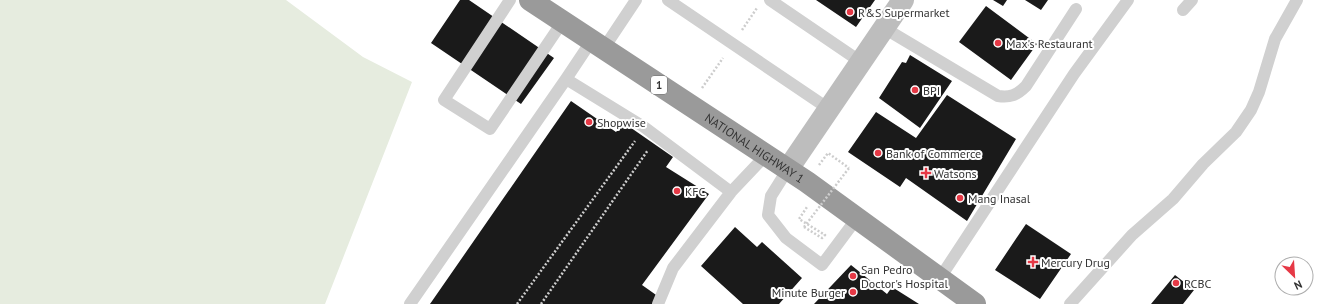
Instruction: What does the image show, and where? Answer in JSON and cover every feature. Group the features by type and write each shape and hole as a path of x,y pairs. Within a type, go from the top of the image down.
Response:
{"highway":[{"name":"NATIONAL HIGHWAY 1","path":"530,0 788,169 975,304"}],"main road":[{"path":"788,169 903,0"}],"lane":[{"path":"510,0 444,100 490,129 563,21"},
{"path":"410,304 566,79 636,0"},
{"path":"668,0 829,109"},
{"path":"770,0 861,62"},
{"path":"940,278 1074,74 1128,0"},
{"path":"1183,10 1192,0"},
{"path":"1070,304 1132,235 1173,199 1203,164 1236,132 1251,110 1259,92 1275,39 1297,0"},
{"path":"884,28 998,96 1005,97 1019,93 1026,86 1076,9"},
{"path":"566,79 644,127 730,192"},
{"path":"658,304 674,268 730,192 766,154"},
{"path":"788,169 771,196 768,214 786,238 822,266 857,218"}],"path":[{"path":"517,304 644,127"},
{"path":"541,304 657,136"},
{"path":"799,219 825,235 822,238 804,227 849,168 828,153 807,182"}],"shaded area":[{"path":"0,0 286,0 363,57 412,82 325,304 0,304"}],"building":[{"path":"460,0 469,0 554,58 521,104 431,43"},
{"name":"R&S Supermarket","path":"816,0 875,0 856,27"},
{"path":"993,0 1007,0 1003,6"},
{"path":"1025,0 1048,0 1041,10"},
{"name":"Max's Restaurant","path":"986,6 1037,44 1011,80 959,42"},
{"name":"BPI","path":"910,55 952,81 920,128 879,98 902,62 906,63"},
{"path":"947,95 1016,139 967,221 906,178 900,187 848,152 876,112 916,138"},
{"name":"Shopwise","path":"571,101 616,132 624,123 673,157 666,167 709,194 642,285 659,297 654,304 430,304"},
{"name":"Mercury Drug","path":"1026,224 1071,254 1040,299 995,270"},
{"path":"735,227 757,247 762,242 802,278 779,304 743,304 701,266"},
{"name":"San Pedro Doctor's Hospital","path":"851,265 887,294 892,287 919,304 814,304"},
{"name":"RCBC","path":"1175,275 1194,290 1183,304 1151,304"}],"place":[{"name":"R&S Supermarket","path":"850,12"},
{"name":"Max's Restaurant","path":"998,43"},
{"name":"BPI","path":"915,90"},
{"name":"Shopwise","path":"589,122"},
{"name":"Bank of Commerce","path":"878,153"},
{"name":"Watsons","path":"926,173"},
{"name":"KFC","path":"677,191"},
{"name":"Mang Inasal","path":"960,198"},
{"name":"Mercury Drug","path":"1033,262"},
{"name":"San Pedro Doctor's Hospital","path":"853,276"},
{"name":"RCBC","path":"1176,283"},
{"name":"Minute Burger","path":"853,292"}]}
